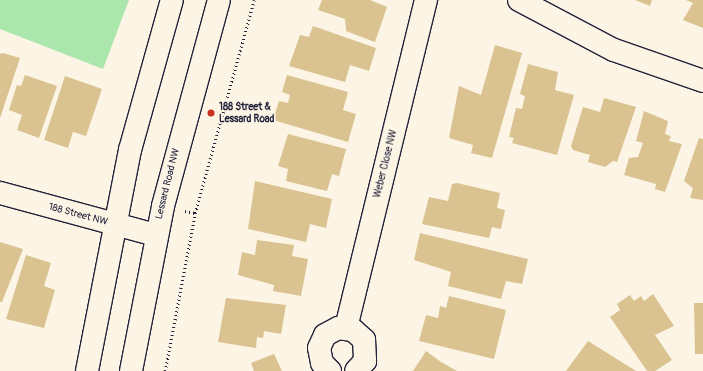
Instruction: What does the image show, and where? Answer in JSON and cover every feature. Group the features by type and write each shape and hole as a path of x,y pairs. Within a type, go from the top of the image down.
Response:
{"street":[{"path":"87,371 114,224 130,150 172,0"},
{"name":"Lessard Road NW","path":"131,371 156,235 185,116 219,0"},
{"name":"Weber Close NW","path":"346,328 426,0"},
{"path":"519,0 614,50 703,81"},
{"name":"188 Street NW","path":"0,193 156,235"},
{"path":"330,371 320,356 321,341 332,330 346,328 359,334 366,346 365,361 356,371"}],"path":[{"path":"165,371 195,213 254,0"}],"green space":[{"path":"0,0 129,0 103,69 0,29"}],"building":[{"path":"322,0 370,0 387,7 375,42 346,31 345,19 318,10"},
{"path":"635,0 652,0 650,6"},
{"path":"686,0 703,0 703,28 683,20 693,3"},
{"path":"313,26 376,48 369,71 350,65 345,82 289,66 300,35 309,37"},
{"path":"495,45 522,53 492,158 471,153 473,145 449,138 459,86 481,95"},
{"path":"3,53 20,58 0,118 0,54"},
{"path":"528,64 558,72 555,90 574,95 557,155 512,143 514,138 509,137 516,108 522,109 525,96 520,94"},
{"path":"25,75 57,86 39,138 17,130 22,115 9,110 17,85 21,86"},
{"path":"287,75 348,92 343,110 356,114 348,142 273,120 279,101 288,103 290,95 282,92"},
{"path":"65,76 102,89 86,136 73,132 68,148 44,140"},
{"path":"604,98 636,107 617,162 613,161 605,167 588,162 590,155 573,150 571,146 583,107 600,112"},
{"path":"644,111 668,121 665,134 671,136 669,141 682,144 665,192 655,189 656,184 624,175 629,158 638,157 643,143 636,141"},
{"path":"288,134 346,149 339,176 332,174 327,191 286,181 288,169 278,166"},
{"path":"699,138 703,139 703,200 690,198 693,188 684,181"},
{"path":"255,181 332,199 326,228 310,224 306,242 248,229"},
{"path":"457,183 500,193 497,208 505,210 501,229 492,227 489,238 422,224 429,197 448,201 452,184"},
{"path":"420,233 528,259 522,284 506,281 501,299 448,286 451,272 414,260"},
{"path":"257,240 294,245 292,256 308,259 301,296 273,291 274,285 238,275 242,252 255,255"},
{"path":"0,242 23,249 2,302 0,302"},
{"path":"26,255 51,263 44,286 55,290 44,328 6,319"},
{"path":"653,294 674,326 655,335 672,360 655,371 647,371 610,317 620,310 617,304 630,295 634,301 641,296 644,301"},
{"path":"449,296 506,310 494,359 419,341 426,315 438,318 440,306 446,308"},
{"path":"226,298 286,305 281,334 264,331 263,338 257,337 256,348 218,342"},
{"path":"694,303 703,303 703,354 695,354"},
{"path":"588,341 636,371 566,371"},
{"path":"426,351 441,362 457,371 413,371"},
{"path":"274,354 282,371 254,371 251,363"}],"place":[{"name":"188 Street & Lessard Road","path":"211,113"}]}
